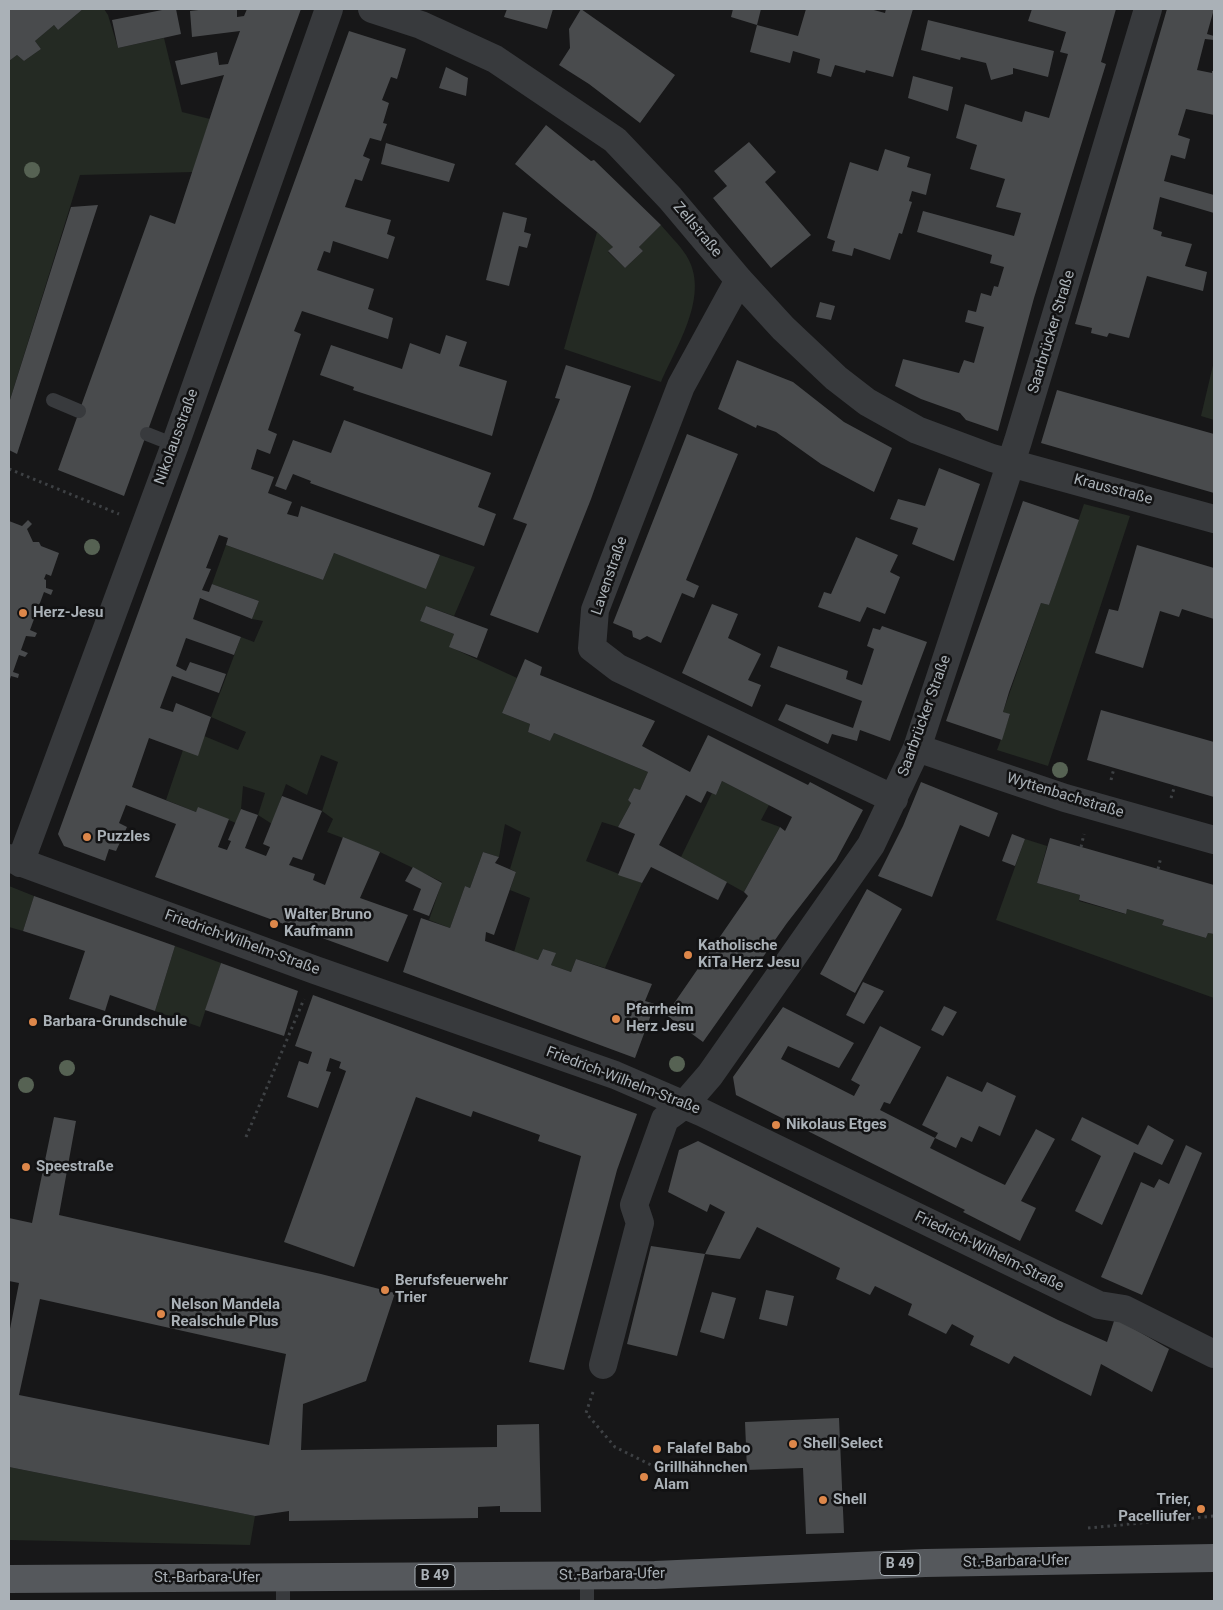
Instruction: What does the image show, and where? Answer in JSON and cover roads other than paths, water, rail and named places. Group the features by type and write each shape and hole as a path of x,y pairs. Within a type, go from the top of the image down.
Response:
{"main road":[{"name":"St.-Barbara-Ufer","path":"9,1579 283,1589 587,1588 655,1575 925,1564 1214,1558"}],"street":[{"name":"Nikolausstraße","path":"14,861 175,445 329,9"},
{"name":"Zellstraße","path":"372,9 421,25 495,59 615,140 670,198 739,280 783,328 836,378 867,402 917,430 1012,462"},
{"name":"Saarbrücker Straße","path":"603,1366 640,1223 634,1205 665,1120 684,1105 710,1075 871,845 894,799 916,748 1012,462 1090,210 1148,9"},
{"name":"Lavenstraße","path":"739,280 681,386 595,610 592,648 618,668 894,799"},
{"name":"Krausstraße","path":"1012,462 1214,519"},
{"name":"Wyttenbachstraße","path":"916,748 1065,798 1214,840"},
{"name":"Friedrich-Wilhelm-Straße","path":"14,861 315,970 615,1075 684,1105 1099,1305 1124,1309 1214,1354"}],"lane":[{"path":"53,400 79,411"},
{"path":"147,434 175,445"}],"place":[{"name":"Herz-Jesu","path":"23,613"},
{"name":"Puzzles","path":"87,837"},
{"name":"Walter Bruno Kaufmann","path":"274,924"},
{"name":"Katholische KiTa Herz Jesu","path":"688,955"},
{"name":"Pfarrheim Herz Jesu","path":"616,1019"},
{"name":"Barbara-Grundschule","path":"33,1022"},
{"name":"Nikolaus Etges","path":"776,1125"},
{"name":"Speestraße","path":"26,1167"},
{"name":"Berufsfeuerwehr Trier","path":"385,1290"},
{"name":"Nelson Mandela Realschule Plus","path":"161,1314"},
{"name":"Shell Select","path":"793,1444"},
{"name":"Falafel Babo","path":"657,1449"},
{"name":"Grillhähnchen Alam","path":"644,1477"},
{"name":"Shell","path":"823,1500"},
{"name":"Trier, Pacelliufer","path":"1201,1509"}]}
